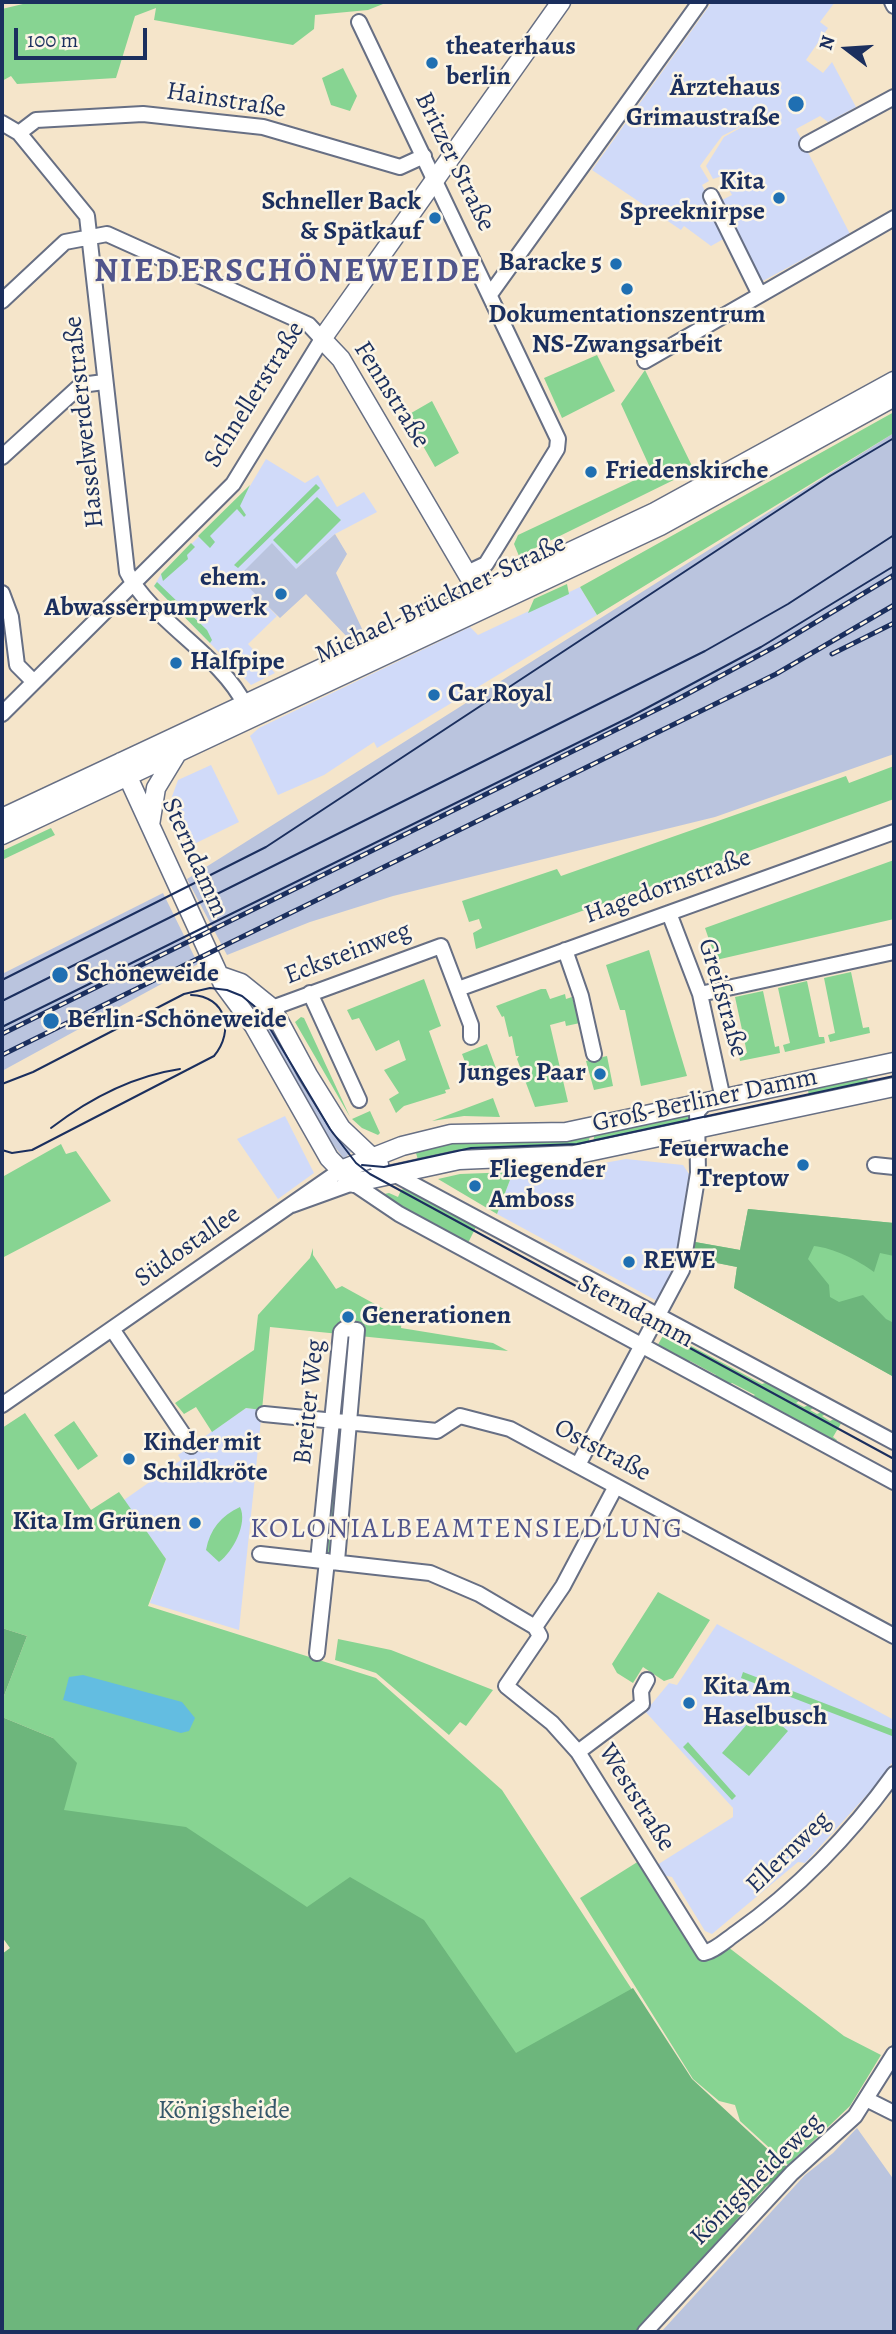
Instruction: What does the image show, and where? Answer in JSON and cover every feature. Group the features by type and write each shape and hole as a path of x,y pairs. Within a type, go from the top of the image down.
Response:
{"main road":[{"name":"Schnellerstraße","path":"322,339 561,2"},
{"name":"Fennstraße","path":"322,339 344,364 467,573 472,582 472,598"},
{"name":"Michael-Brückner-Straße","path":"2,835 245,705 707,486 894,381"},
{"name":"Michael-Brückner-Straße","path":"2,818 125,769 176,755 458,619 660,526 894,397"},
{"path":"458,619 472,598"},
{"path":"150,825 156,788 176,755"},
{"name":"Sterndamm","path":"125,769 218,975 254,1026 326,1152 347,1176"},
{"name":"Sterndamm","path":"218,975 241,983 280,1006 308,1075 341,1128 371,1157 394,1174"},
{"name":"Groß-Berliner Damm","path":"371,1157 451,1135 566,1132 894,1062"},
{"name":"Groß-Berliner Damm","path":"394,1174 477,1157 574,1155 894,1087"},
{"path":"347,1176 371,1157"},
{"path":"347,1176 394,1174"}],"street":[{"path":"491,293 700,2"},
{"name":"Britzer Straße","path":"359,22 491,293 558,439 557,449 486,564 467,573"},
{"path":"807,144 894,97"},
{"name":"Hainstraße","path":"19,133 36,120 143,114 263,127 400,167 424,156"},
{"name":"Hasselwerderstraße","path":"2,122 19,133 87,216 125,565 134,583 234,685 245,705"},
{"path":"711,196 759,293"},
{"path":"645,361 759,293 894,218"},
{"name":"Fennstraße","path":"90,237 107,234 118,236 309,325 322,339"},
{"path":"2,301 65,242 90,237"},
{"name":"Schnellerstraße","path":"2,714 237,479 322,339"},
{"path":"2,457 81,385 104,382"},
{"path":"2,593 11,617 17,665 34,682"},
{"name":"Hagedornstraße","path":"458,989 894,832"},
{"name":"Greifstraße","path":"669,913 700,994 715,1101"},
{"name":"Ecksteinweg","path":"280,1006 441,946 458,989"},
{"path":"565,950 581,996 594,1054"},
{"path":"700,994 894,952"},
{"path":"458,989 471,1025 471,1037"},
{"path":"310,993 359,1100"},
{"path":"578,1465 679,1278 698,1173 696,1112 715,1101"},
{"path":"875,1165 894,1167"},
{"name":"Sterndamm","path":"394,1174 894,1442"},
{"name":"Südostallee","path":"2,1405 292,1205 347,1176"},
{"name":"Sterndamm","path":"347,1176 388,1208 894,1482"},
{"path":"112,1329 191,1446"},
{"name":"Breiter Weg","path":"317,1653 327,1561 350,1423 359,1332 344,1329 341,1334 332,1421 327,1561"},
{"name":"Oststraße","path":"264,1413 436,1431 460,1416 510,1429 616,1486 745,1564 894,1636"},
{"path":"260,1554 410,1569 438,1576 479,1594 535,1627 563,1586 616,1486"},
{"name":"Weststraße","path":"535,1627 540,1636 506,1686 552,1723 578,1752 704,1953"},
{"path":"578,1752 642,1704 641,1691 647,1680"},
{"name":"Ellernweg","path":"704,1953 749,1924 787,1892 852,1827 894,1774"},
{"name":"Königsheideweg","path":"645,2332 763,2204 843,2128 866,2099 894,2054"},
{"path":"866,2099 894,2113"}],"shaded area":[{"path":"712,2 835,2 820,22 828,28 806,60 823,73 832,62 856,107 828,122 820,116 796,129 850,234 761,282 720,201 732,195 722,176 713,179 706,166 724,137 769,112 722,136 700,166 709,181 702,185 727,237 711,246 684,226 681,230 592,170"},
{"path":"894,433 894,754 715,817 393,896 310,922 227,955 187,879"},
{"path":"266,459 305,483 318,475 337,507 364,492 377,512 335,534 296,569 238,576 277,616 248,644 275,673 251,685 154,586 161,574 250,486"},
{"path":"335,534 347,554 336,573 363,631 349,639 306,594 280,618 238,577 272,543 296,569"},
{"path":"580,587 597,615 377,748 374,742 324,775 278,795 250,736 259,728 470,627 478,635"},
{"path":"211,765 239,822 190,846 170,802 178,780"},
{"path":"163,893 198,964 2,1071 2,974"},
{"path":"256,1005 324,1117 351,1152 344,1159 323,1131 249,1008"},
{"path":"285,1116 314,1173 278,1199 237,1139"},
{"path":"626,1159 683,1165 689,1174 674,1271 657,1301 497,1214 513,1172 571,1169"},
{"name":"Kita Im Grünen","path":"246,1408 262,1410 239,1630 150,1603 166,1559 124,1500 181,1460 178,1455"},
{"path":"717,1624 894,1720 894,1760 875,1786 805,1863 798,1862 712,1934 705,1931 672,1877 663,1875 657,1865 733,1817 733,1808 642,1708 650,1706 669,1683 677,1685"},
{"path":"857,2128 894,2180 894,2332 661,2332 805,2175 833,2153"}],"green space":[{"path":"388,2 368,10 315,15 314,29 293,45 154,20 156,8 135,16 116,78 17,84 11,76 2,81 2,9 27,3"},
{"path":"343,68 357,96 350,111 331,105 322,78"},
{"path":"597,355 615,391 562,418 544,378"},
{"path":"645,370 694,470 519,556 514,544 518,535 652,472 621,404"},
{"path":"432,401 459,453 435,467 406,416"},
{"path":"894,412 894,433 597,615 580,587"},
{"path":"316,484 320,488 238,568 234,565"},
{"path":"250,485 240,506 246,515 244,517 237,509 210,536 215,542 210,548 198,536"},
{"path":"317,497 341,520 297,564 273,540"},
{"path":"191,543 195,547 187,555 188,559 163,581 161,574"},
{"path":"157,582 207,630 212,640 210,643 154,586"},
{"path":"567,584 569,594 528,613 534,599"},
{"path":"894,766 894,799 476,949 473,933 482,928 479,919 469,922 462,901 557,869 561,876 846,776 849,783"},
{"path":"51,828 55,835 2,860 2,851"},
{"path":"894,860 894,919 716,960 705,928"},
{"path":"649,950 687,1076 641,1086 625,1010 620,1010 606,965"},
{"path":"851,972 863,1028 869,1027 870,1033 830,1042 828,1035 835,1033 824,978"},
{"path":"424,979 441,1026 429,1031 450,1089 445,1090 446,1093 404,1106 396,1113 389,1099 399,1093 384,1070 406,1060 399,1040 376,1051 359,1018 352,1020 347,1010"},
{"path":"807,981 819,1037 824,1037 825,1043 785,1052 783,1045 790,1043 778,988"},
{"path":"546,989 550,999 565,994 566,999 572,997 580,1023 566,1026 565,1021 550,1025 568,1102 535,1107 517,1059 519,1056 516,1056 512,1036 509,1037 504,1016 502,1017 496,1006"},
{"path":"763,991 775,1047 779,1046 780,1053 740,1061 739,1055 747,1053 735,997"},
{"path":"301,1017 304,1018 350,1117 295,1022"},
{"path":"487,1044 497,1071 472,1080 462,1054"},
{"path":"607,1056 613,1086 594,1090 586,1061"},
{"path":"866,1072 869,1087 810,1100 807,1086"},
{"path":"493,1098 500,1117 464,1116 432,1121"},
{"path":"370,1111 380,1133 378,1135 362,1128 352,1119"},
{"path":"690,1111 690,1126 593,1143 595,1131"},
{"path":"590,1136 587,1149 418,1160 416,1153 404,1152 437,1143"},
{"path":"61,1144 66,1154 76,1151 111,1201 2,1258 2,1174 4,1176"},
{"path":"513,1172 497,1214 438,1179 460,1174"},
{"path":"407,1188 478,1223 466,1247 375,1196 389,1193 398,1197 401,1190"},
{"path":"748,1209 894,1223 894,1377 734,1288 737,1267 692,1258 695,1242 740,1250"},
{"path":"748,1209 894,1223 894,1256 880,1253 874,1272 845,1255 821,1247 814,1246 808,1259 829,1285 830,1297 839,1302 863,1295 886,1319 894,1323 894,1377 734,1288 737,1267 692,1258 695,1242 740,1250"},
{"path":"313,1248 313,1255 336,1289 342,1286 402,1319 401,1328 493,1343 508,1351 270,1327 262,1410 246,1408 212,1432 196,1407 184,1414 175,1403 254,1350 258,1315 310,1258"},
{"path":"665,1332 762,1384 771,1381 803,1398 796,1403 804,1407 813,1403 817,1406 810,1410 817,1414 826,1410 830,1412 822,1416 830,1421 838,1417 843,1420 833,1437 837,1440 833,1447 747,1399 755,1395 732,1383 722,1386 708,1378 716,1375 690,1361 682,1364 655,1350"},
{"path":"25,1413 91,1510 119,1492 166,1559 148,1606 376,1678 502,1790 644,2008 516,2087 311,1939 63,1810 53,1738 2,1717 2,1701 27,1636 2,1628 2,1428"},
{"path":"74,1421 98,1456 78,1470 54,1435"},
{"path":"344,1426 334,1554 325,1556 334,1427"},
{"path":"240,1507 242,1521 238,1537 219,1562 206,1550 210,1536 222,1519"},
{"path":"658,1592 710,1620 673,1678 664,1681 643,1667 633,1683 617,1673 612,1664"},
{"path":"2,1628 27,1636 2,1701"},
{"path":"338,1639 391,1650 493,1690 466,1726 460,1722 449,1735 376,1673 335,1660"},
{"path":"743,1672 894,1730 892,1736 741,1678"},
{"path":"761,1708 788,1731 749,1776 722,1753"},
{"name":"Königsheide","path":"2,1717 53,1738 77,1763 64,1810 186,1827 307,1907 350,1877 424,1920 516,2053 633,1988 692,2079 788,2168 766,2187 636,2332 2,2332 2,1954 10,1948 2,1937"},
{"path":"688,1742 736,1796 732,1800 683,1747"},
{"path":"639,1861 701,1960 728,1947 844,2036 881,2055 850,2106 788,2165 740,2121 735,2105 719,2101 693,2079 580,1898"}],"water":[{"path":"83,1675 182,1702 195,1718 189,1731 181,1733 63,1700 69,1677"}],"tram line":[{"path":"2,980 266,847 830,476 894,438"},
{"path":"2,1001 705,651 788,604 894,535"},
{"path":"2,1027 630,717 761,647 894,566"},
{"path":"2,1084 33,1072 184,994 210,988 227,990 242,996 259,1010 330,1129 356,1163 370,1174 894,1459"},
{"path":"2,1150 12,1153 32,1150 214,1056 224,1036 224,1016 212,1001 191,995"},
{"path":"51,1128 112,1090 145,1077 180,1069"},
{"path":"362,1165 384,1167 471,1148 577,1144 894,1076"}],"railway":[{"path":"2,1034 678,699 778,645 894,575"},
{"path":"2,1055 776,674 894,605"},
{"path":"832,654 894,623"}],"place":[{"name":"theaterhaus berlin","path":"432,63"},
{"name":"Ärztehaus Grimaustraße","path":"796,104"},
{"name":"Kita Spreeknirpse","path":"779,198"},
{"name":"Schneller Back & Spätkauf","path":"435,218"},
{"name":"Baracke 5","path":"616,264"},
{"name":"Dokumentationszentrum NS-Zwangsarbeit","path":"627,289"},
{"name":"Friedenskirche","path":"591,472"},
{"name":"ehem. Abwasserpumpwerk","path":"281,594"},
{"name":"Halfpipe","path":"176,663"},
{"name":"Car Royal","path":"434,695"},
{"name":"Schöneweide","path":"60,975"},
{"name":"Berlin-Schöneweide","path":"51,1021"},
{"name":"Junges Paar","path":"600,1074"},
{"name":"Feuerwache Treptow","path":"803,1165"},
{"name":"Fliegender Amboss","path":"475,1186"},
{"name":"REWE","path":"629,1262"},
{"name":"Generationen","path":"348,1317"},
{"name":"Kinder mit Schildkröte","path":"129,1459"},
{"name":"Kita Im Grünen","path":"195,1523"},
{"name":"Kita Am Haselbusch","path":"689,1703"}],"district":[{"name":"NIEDERSCHÖNEWEIDE","path":"288,273"},
{"name":"KOLONIALBEAMTENSIEDLUNG","path":"467,1530"}]}
